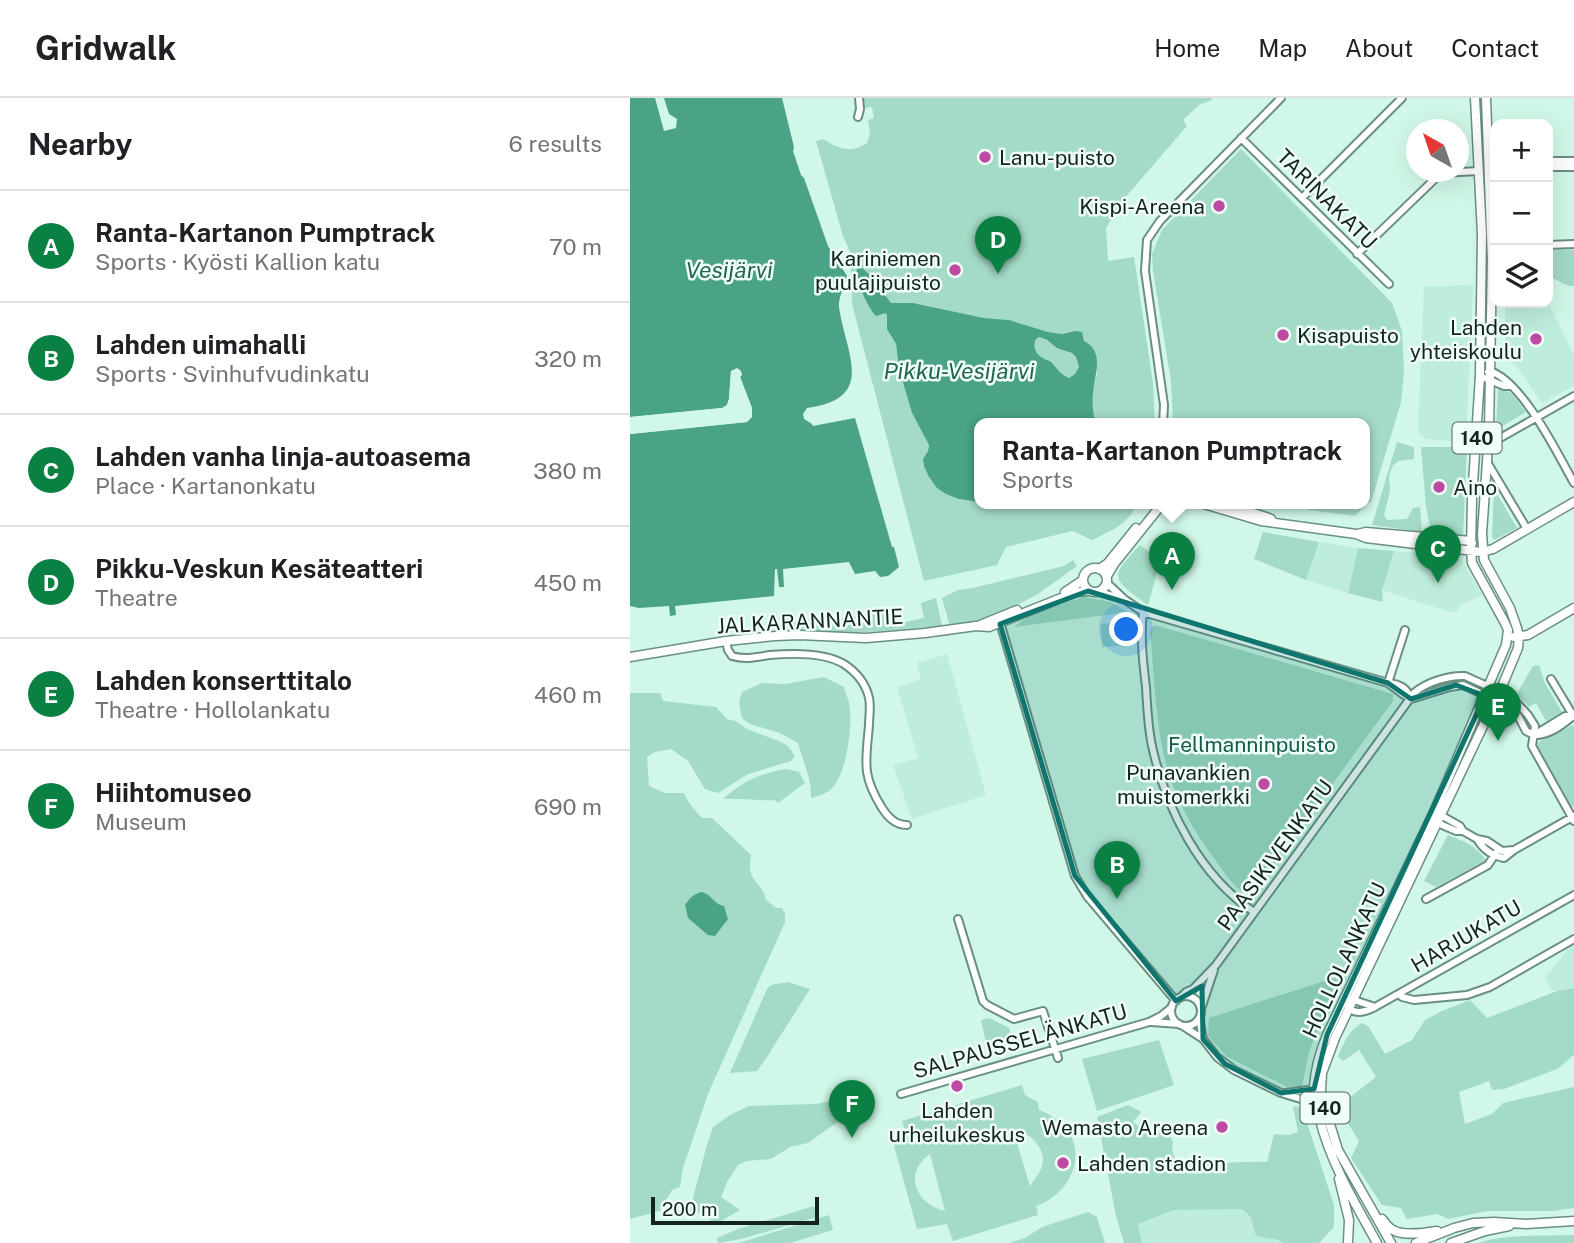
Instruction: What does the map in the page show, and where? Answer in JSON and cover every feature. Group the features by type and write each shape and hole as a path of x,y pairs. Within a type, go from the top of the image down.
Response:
{"main road":[{"name":"140","path":"1475,98 1482,248 1472,564 1503,617 1507,630 1506,645 1485,696"},
{"name":"140","path":"1486,98 1493,245"},
{"name":"140","path":"1492,308 1482,552 1514,617 1519,637 1518,648 1498,696"},
{"path":"1221,509 1262,521 1356,534 1366,538 1471,546 1482,552 1493,550 1574,502"},
{"path":"1099,569 1108,563 1151,509"},
{"path":"1107,580 1104,572 1095,568 1087,571 1083,580 1088,590 1098,592 1104,589 1114,564 1158,509"},
{"path":"1240,509 1277,522"},
{"name":"JALKARANNANTIE","path":"630,655 726,641 799,635 866,638 976,626 989,627 1069,590 1083,580"},
{"name":"JALKARANNANTIE","path":"999,621 1088,590"},
{"path":"1507,638 1528,635 1574,608"},
{"name":"HOLLOLANKATU","path":"1317,1090 1327,1057 1436,818 1485,696"},
{"name":"HOLLOLANKATU","path":"1377,1243 1333,1159 1324,1135 1317,1090 1319,1055 1498,696"},
{"name":"HOLLOLANKATU","path":"1319,1101 1338,1150 1391,1243"},
{"path":"1333,1159 1349,1220 1348,1243"},
{"path":"1368,1203 1387,1225 1398,1232 1421,1233 1484,1222 1526,1224"},
{"path":"1451,1243 1485,1231 1526,1224 1574,1221"},
{"path":"1416,1243 1454,1228"}],"street":[{"path":"858,117 859,98"},
{"path":"1163,418 1164,405 1145,271 1147,240 1156,225 1281,98"},
{"path":"1302,198 1402,98"},
{"name":"TARINAKATU","path":"1241,138 1389,284"},
{"path":"1553,162 1559,164 1574,167 1574,161 1559,164 1553,166"},
{"path":"1357,254 1441,173 1479,171"},
{"path":"1553,245 1574,244"},
{"path":"1482,248 1490,247"},
{"path":"1480,376 1490,376 1520,394 1574,483"},
{"path":"1488,445 1574,397"},
{"path":"1487,462 1527,529"},
{"path":"1107,580 1124,599 1143,612 1398,684 1409,692 1411,699 1457,685 1463,685 1485,696 1498,696 1514,710 1526,731 1534,735"},
{"path":"1098,592 1124,599"},
{"path":"1143,612 1142,648 1151,744 1167,793 1197,854 1234,897 1254,912"},
{"path":"999,621 1075,876 1087,895 1176,1002"},
{"path":"1388,683 1405,630"},
{"path":"726,641 732,656 742,659 806,655 830,658 854,672 862,682 869,699 866,773 876,799 885,813 895,823 907,825"},
{"name":"PAASIKIVENKATU","path":"1176,1002 1186,992 1194,989 1216,964 1419,689 1430,683 1460,676 1474,679 1489,687 1498,696"},
{"path":"1551,679 1573,716"},
{"path":"1436,818 1456,831 1463,831 1504,858 1573,818 1532,746 1534,735 1565,716 1573,716"},
{"path":"1426,899 1488,866 1497,852"},
{"name":"HARJUKATU","path":"1350,1009 1363,1012 1375,1007 1574,895"},
{"path":"958,919 983,1001 1014,1019 1043,1011 1058,1058"},
{"path":"1399,994 1414,1000 1467,995 1490,987 1574,939"},
{"name":"PAASIKIVENKATU","path":"1199,1014 1216,964"},
{"path":"1176,1002 1188,997 1195,1000 1203,1039"},
{"path":"1344,1001 1354,1000 1375,1007"},
{"path":"1344,1001 1350,1009"},
{"path":"1176,1002 1172,1017 1203,1039 1225,1064 1281,1093 1304,1100 1319,1101"},
{"name":"SALPAUSSELÄNKATU","path":"901,1094 1149,1022 1161,1016 1176,1002"},
{"path":"1181,1025 1192,1024 1199,1014"},
{"name":"SALPAUSSELÄNKATU","path":"1149,1022 1181,1025"},
{"path":"1281,1093 1317,1090"}],"highlighted area":[{"path":"1088,591 1388,683 1411,699 1456,685 1485,696 1327,1035 1314,1089 1281,1093 1225,1064 1203,1039 1202,986 1176,1001 1075,876 1000,624"}],"shaded area":[{"path":"1473,285 1466,442 1425,439 1418,431 1424,287"},
{"name":"Lahden yhteiskoulu","path":"1505,308 1551,308 1574,355 1574,386 1542,403 1505,350"},
{"path":"1319,542 1358,548 1348,593 1306,580"},
{"path":"1394,551 1462,560 1482,595 1462,603 1456,612 1450,612 1382,590"},
{"path":"947,654 986,795 912,819 893,765 918,758 897,687 921,679 917,663"},
{"path":"1574,945 1574,988 1552,990 1545,978"},
{"path":"1243,1209 1250,1216 1256,1236 1283,1243 1142,1243 1138,1224 1174,1210"}],"green space":[{"path":"862,98 1213,98 1200,104 1183,120 1187,126 1123,200 1106,228 1108,261 1134,257 1153,383 1155,418 1094,418 1093,388 1097,373 1084,341 1075,331 1062,334 1048,332 1009,320 984,318 913,303 887,315 887,329 896,344 899,369 912,413 929,445 923,459 959,499 974,501 974,509 1134,509 1124,522 1112,530 1092,540 1073,531 1006,547 997,565 924,581 852,304 850,252 816,141 823,139 840,148 850,149 867,143 870,133 868,120 874,118 872,107 865,108"},
{"name":"Kisapuisto","path":"1241,149 1392,303 1402,331 1404,372 1401,402 1371,502 1370,418 1173,418 1171,381 1152,254 1162,230"},
{"path":"1553,250 1574,250 1574,286 1553,278"},
{"path":"1039,337 1076,357 1079,368 1075,374 1069,378 1050,361 1039,356 1035,346 1036,338"},
{"path":"1498,387 1512,394 1526,412 1496,430"},
{"path":"1397,442 1414,447 1414,459 1399,461 1393,465 1384,515 1387,520 1407,519 1413,508 1420,507 1422,532 1372,525"},
{"path":"1421,447 1467,447 1463,537 1454,538 1431,532"},
{"path":"1494,489 1517,528 1494,540 1492,537"},
{"name":"Kisapuisto","path":"1306,509 1362,509 1355,516"},
{"path":"1263,532 1319,542 1306,580 1254,559"},
{"path":"1140,545 1159,566 1148,605 1121,584 1119,578 1122,565"},
{"path":"1358,548 1394,551 1382,590 1383,602 1348,593"},
{"path":"1073,560 1077,566 1038,594 998,615 950,627 942,598 958,590 1064,566"},
{"path":"1083,597 1111,602 1128,612 1015,627 1036,613"},
{"path":"936,598 942,626 854,633 780,629 778,624 868,615 897,608 905,622 924,618 921,603"},
{"path":"1123,619 1129,619 1132,645 1102,647 1101,624 1123,622"},
{"name":"Fellmanninpuisto","path":"1155,625 1393,694 1393,701 1250,895 1231,881 1208,850 1192,826 1174,787 1165,760 1157,712 1150,630"},
{"path":"1539,665 1545,683 1562,712 1546,721 1536,703 1529,707 1518,695 1533,666"},
{"path":"824,677 844,687 850,712 849,737 844,765 834,786 811,798 809,777 798,743 780,733 750,724 742,718 739,702 742,692 762,683 785,684"},
{"path":"630,693 660,693 663,701 716,707 727,719 788,746 795,756 791,761 748,774 718,793 705,789 688,761 671,749 655,752 647,757 649,786 665,793 684,793 702,818 712,818 751,855 752,877 766,900 776,908 782,908 785,922 708,1094 683,1168 680,1187 672,1190 660,1211 630,1219"},
{"path":"1573,725 1572,808 1537,746 1539,742"},
{"path":"786,769 799,772 805,783 778,803 775,800 723,799 752,779"},
{"path":"1448,835 1469,844 1486,860 1436,887 1424,881"},
{"path":"1334,978 1341,984 1309,1052 1302,1086 1287,1087 1226,1056 1208,1036 1209,1018"},
{"path":"788,982 810,989 757,1071 730,1073 767,989 771,985"},
{"path":"1574,988 1574,1055 1557,1069 1504,1089 1492,1090 1489,1081 1459,1092 1465,1124 1492,1114 1503,1103 1574,1087 1574,1208 1553,1211 1487,1211 1449,1219 1437,1214 1407,1219 1401,1208 1382,1205 1351,1158 1359,1141 1347,1122 1345,1101 1376,1077 1359,1050 1343,1061 1338,1056 1354,1029 1362,1023 1368,1026 1385,1054 1412,1040 1425,1020 1470,1000 1487,1018 1557,991"},
{"path":"989,1018 1009,1028 1010,1031 1000,1049 986,1042 981,1020"},
{"path":"1159,1040 1174,1085 1097,1111 1082,1059"},
{"path":"1022,1085 1025,1095 1038,1102 1039,1110 1054,1117 1066,1128 1073,1139 1075,1163 1065,1185 1057,1194 1036,1206 1038,1215 953,1241 947,1224 917,1229 893,1142 898,1133 905,1131 902,1121","holes":["1013,1130 1031,1137 1042,1153 1041,1169 1030,1186","930,1154 945,1211 926,1202 916,1187 917,1170"]},
{"path":"856,1096 857,1100 850,1113 808,1143 790,1147 771,1159 747,1161 738,1165 721,1197 740,1210 714,1225 705,1213 689,1213 713,1127 730,1115 749,1106 816,1104"},
{"path":"1128,1105 1141,1112 1133,1122 1147,1131 1153,1127 1171,1137 1176,1161 1198,1163 1267,1162 1274,1134 1289,1135 1298,1132 1293,1106 1302,1108 1334,1205 1334,1227 1319,1243 1283,1243 1256,1236 1250,1216 1242,1209 1174,1210 1138,1224 1142,1243 1124,1243 1116,1216 1097,1117"},
{"path":"814,1206 817,1217 718,1243 717,1238 738,1229"},
{"path":"1088,1212 1097,1217 1105,1243 1009,1243 1025,1238 1042,1227"},
{"path":"829,1215 833,1230 790,1243 739,1243"},
{"path":"1574,1235 1574,1243 1479,1243 1512,1237"}],"water":[{"name":"Vesijärvi","path":"630,98 655,98 664,131 676,128 677,119 669,114 664,98 782,98 801,175 828,246 847,276 839,307 850,356 850,384 843,395 829,403 807,408 803,414 804,419 813,426 855,418 899,567 888,576 880,577 875,571 855,574 849,562 783,569 784,587 779,587 775,569 774,596 675,606 676,615 670,616 669,606 630,606 630,434 747,422 752,408 740,377 741,371 737,369 731,371 729,399 727,405 722,408 630,417"},
{"name":"Pikku-Vesijärvi","path":"862,268 891,303 913,303 984,318 1009,320 1048,332 1082,332 1084,341 1094,349 1097,360 1093,390 1095,418 974,418 974,501 946,494 937,488 924,466 923,459 929,445 912,413 899,369 896,344 887,329 887,315 885,313 876,316 853,272","holes":["1039,337 1047,340 1076,357 1079,367 1069,378 1037,353 1036,339"]},
{"path":"702,892 724,906 728,919 715,936 708,935 688,918 685,905 692,897"}],"pier":[{"path":"737,368 742,375 740,377 752,408 752,417 747,422 630,434 630,431 745,419 748,409 737,372 734,373 733,400 730,408 724,411 630,421 630,417 722,408 727,405 729,399 731,371"}],"place":[{"name":"Lanu-puisto","path":"985,157"},
{"name":"Kispi-Areena","path":"1219,206"},
{"name":"Kariniemen puulajipuisto","path":"955,270"},
{"name":"Pikku-Veskun Kesäteatteri","path":"998,274"},
{"name":"Kisapuisto","path":"1283,335"},
{"name":"Lahden yhteiskoulu","path":"1536,339"},
{"name":"Aino","path":"1439,487"},
{"name":"Lahden vanha linja-autoasema","path":"1438,583"},
{"name":"Ranta-Kartanon Pumptrack","path":"1172,590"},
{"name":"Lahden konserttitalo","path":"1498,741"},
{"name":"Punavankien muistomerkki","path":"1264,784"},
{"name":"Lahden uimahalli","path":"1117,899"},
{"name":"Lahden urheilukeskus","path":"957,1086"},
{"name":"Wemasto Areena","path":"1222,1127"},
{"name":"Hiihtomuseo","path":"852,1138"},
{"name":"Lahden stadion","path":"1063,1163"}]}
